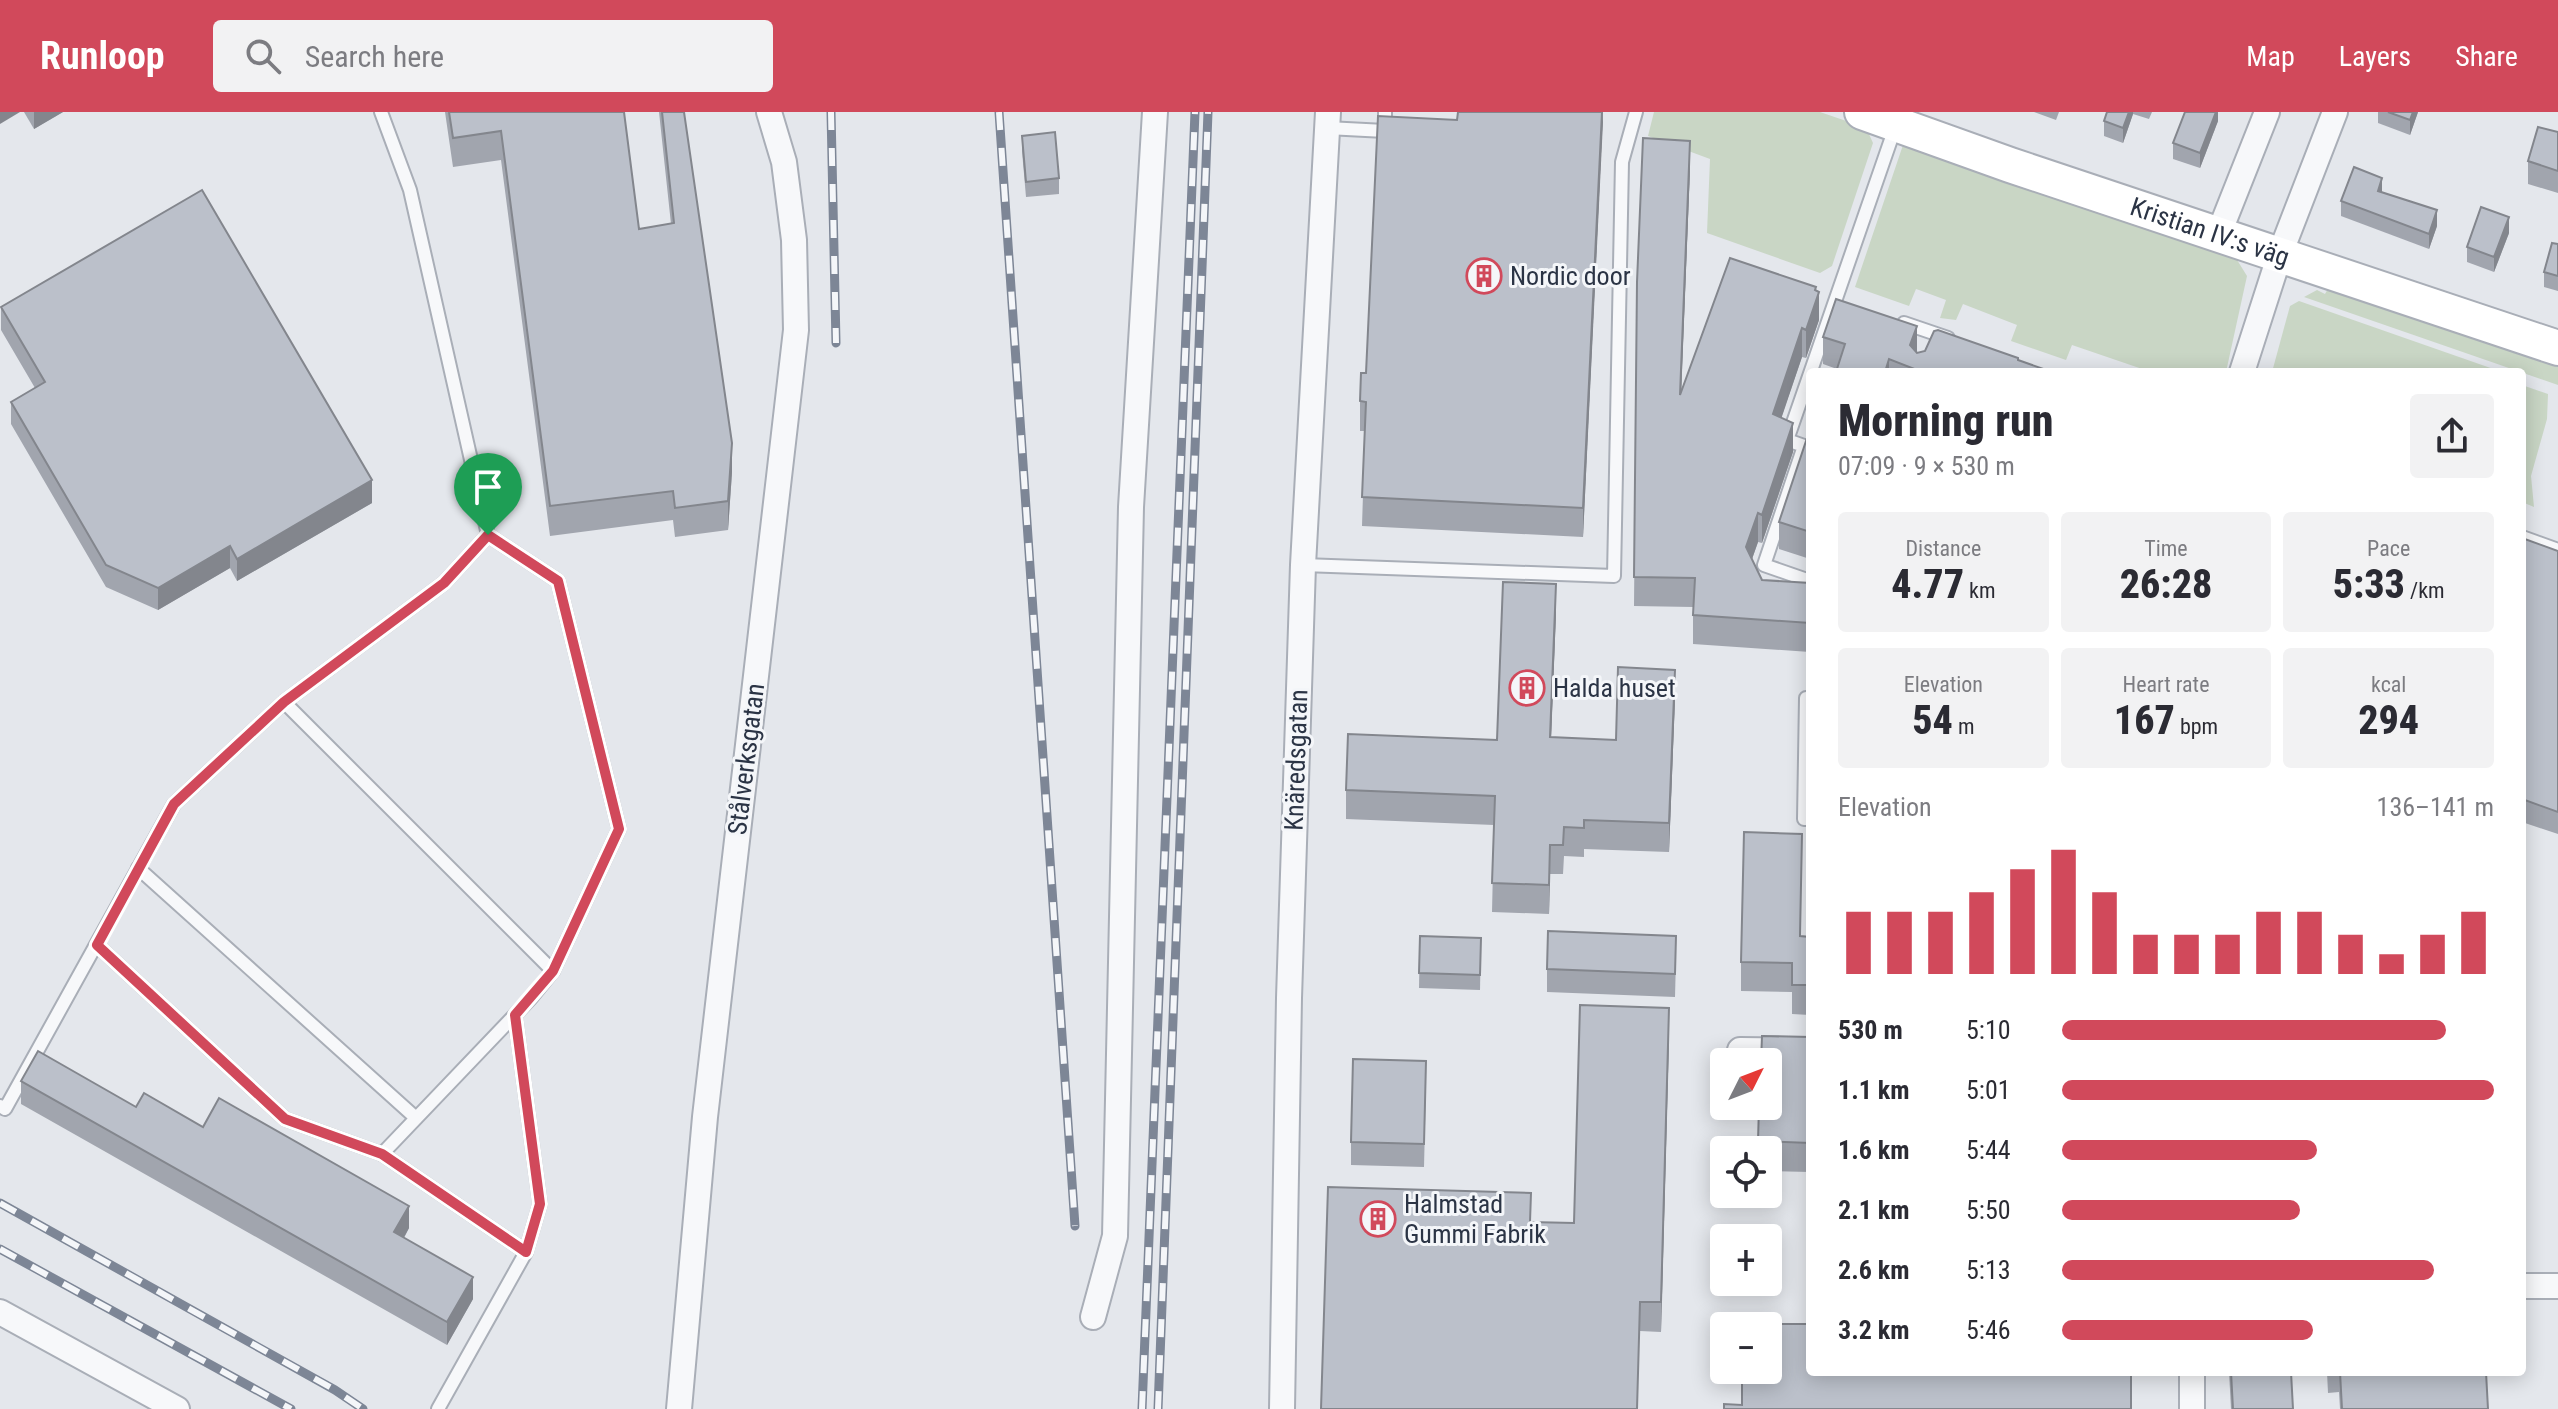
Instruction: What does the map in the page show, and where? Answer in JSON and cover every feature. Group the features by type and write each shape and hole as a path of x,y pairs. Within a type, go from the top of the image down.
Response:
{"street":[{"name":"Stålverksgatan","path":"679,1409 706,1102 796,330 794,240 784,162 769,112"},
{"path":"1093,1317 1115,1236 1131,507 1155,112"},
{"name":"Kristian IV:s väg","path":"1862,112 2558,348"},
{"path":"2219,233 2267,112"},
{"path":"2243,368 2280,254 2335,112"},
{"name":"Knäredsgatan","path":"1282,1409 1289,998 1303,565 1327,120"},
{"path":"1782,1051 1806,1051"},
{"path":"2526,1286 2558,1286"},
{"path":"0,1312 177,1409"},
{"path":"2192,1376 2192,1409"}],"lane":[{"path":"381,112 410,190 488,535 558,581 619,829 553,971 382,1154"},
{"path":"1327,120 1385,131 1385,112"},
{"path":"1303,565 1614,576 1622,162 1636,112"},
{"path":"1811,368 1896,125"},
{"path":"1819,294 1849,304"},
{"path":"1891,319 1964,343"},
{"path":"1929,346 1934,333"},
{"path":"1806,383 1787,440 1804,446 1764,565 1806,580"},
{"path":"0,1106 5,1109 174,804 284,702 444,583 488,535"},
{"path":"2526,538 2558,550"},
{"path":"1806,698 1806,819"},
{"path":"284,702 553,971"},
{"path":"138,868 416,1118"},
{"path":"97,945 285,1119 382,1154 526,1252"},
{"path":"438,1409 526,1252 540,1204 515,1015"}],"green space":[{"path":"1654,112 1820,112 1868,132 1873,143 1832,266 1820,273 1707,233 1710,159 1648,136"},
{"path":"1903,145 2234,255 2247,276 2227,368 2139,368 2072,345 2066,360 2011,341 2017,325 1963,304 1956,320 1940,318 1946,300 1919,290 1916,289 1909,306 1855,287"},
{"path":"2329,287 2558,367 2558,385 2526,374 2526,368 2509,368 2304,297 2317,290 2325,294"},
{"path":"2299,301 2491,368 2273,368 2290,306"},
{"path":"2526,386 2548,394 2547,419 2531,476 2534,507 2526,504"}],"building":[{"path":"449,112 624,112 639,229 674,223 662,112 684,112 732,443 728,501 675,508 673,491 550,506 501,131 453,138"},
{"name":"Nordic door","path":"1458,112 1602,112 1583,508 1362,497 1366,402 1360,401 1361,373 1366,373 1378,116 1457,120"},
{"path":"2107,112 2129,112 2123,128 2104,121"},
{"path":"2185,112 2216,112 2200,153 2173,143"},
{"path":"2388,112 2413,112 2410,120"},
{"path":"2538,127 2558,132 2558,171 2528,161"},
{"path":"1055,132 1059,178 1026,182 1022,136"},
{"path":"1643,138 1690,141 1680,395 1730,258 1816,287 1815,290 1819,292 1806,330 1802,328 1773,414 1793,423 1762,515 1758,513 1746,547 1762,580 1806,583 1806,623 1693,615 1695,578 1634,577 1637,282"},
{"path":"2354,167 2382,178 2378,191 2437,210 2429,234 2341,201"},
{"path":"202,190 372,480 237,559 230,546 158,588 106,565 11,402 45,382 1,307"},
{"path":"2481,207 2509,217 2494,257 2467,247"},
{"path":"2552,243 2558,244 2558,276 2544,272"},
{"path":"1836,299 1917,326 1910,345 1917,353 1925,351 1934,331 1938,330 2041,368 1912,368 1889,359 1886,368 1837,368 1845,344 1823,337"},
{"path":"1806,441 1806,531 1779,522"},
{"path":"2526,539 2558,551 2558,812 2526,800"},
{"name":"Halda huset","path":"1503,582 1556,584 1550,737 1616,740 1618,667 1675,670 1669,823 1584,820 1584,828 1564,827 1563,845 1550,845 1549,885 1492,883 1495,796 1346,790 1348,734 1497,740"},
{"path":"1744,832 1802,834 1800,936 1806,937 1806,985 1792,985 1792,963 1741,962"},
{"path":"1548,931 1676,936 1675,974 1547,969"},
{"path":"1420,936 1481,938 1480,975 1419,973"},
{"name":"Halmstad Gummi Fabrik","path":"1580,1005 1669,1008 1661,1302 1640,1302 1637,1409 1321,1409 1328,1187 1531,1193 1530,1222 1574,1223"},
{"path":"1762,1036 1806,1037 1806,1143 1782,1142 1782,1136 1758,1136 1759,1120 1782,1120 1782,1048 1762,1048"},
{"path":"38,1051 136,1107 144,1093 203,1127 219,1098 409,1206 394,1232 473,1277 447,1322 21,1081"},
{"path":"1353,1059 1426,1061 1424,1144 1351,1142"},
{"path":"1782,1324 1806,1324 1806,1376 2131,1376 2131,1409 1724,1409 1724,1404 1742,1405 1742,1384 1782,1384"},
{"path":"2231,1376 2291,1376 2293,1409 2233,1409"},
{"path":"2340,1376 2486,1376 2488,1409 2342,1409"}],"railway":[{"path":"831,112 836,343"},
{"path":"999,112 1075,1226"},
{"path":"1142,1409 1195,112"},
{"path":"1158,1409 1208,112"},
{"path":"0,1203 335,1390 363,1409"},
{"path":"0,1249 291,1409"}],"place":[{"name":"Nordic door","path":"1484,276"},
{"name":"Halda huset","path":"1527,688"},
{"name":"Halmstad Gummi Fabrik","path":"1378,1219"}],"route":[{"path":"488,535 558,581 619,829 553,971 515,1015 540,1204 526,1252 382,1154 285,1119 97,945 174,804 284,702 444,583 488,535"}]}
